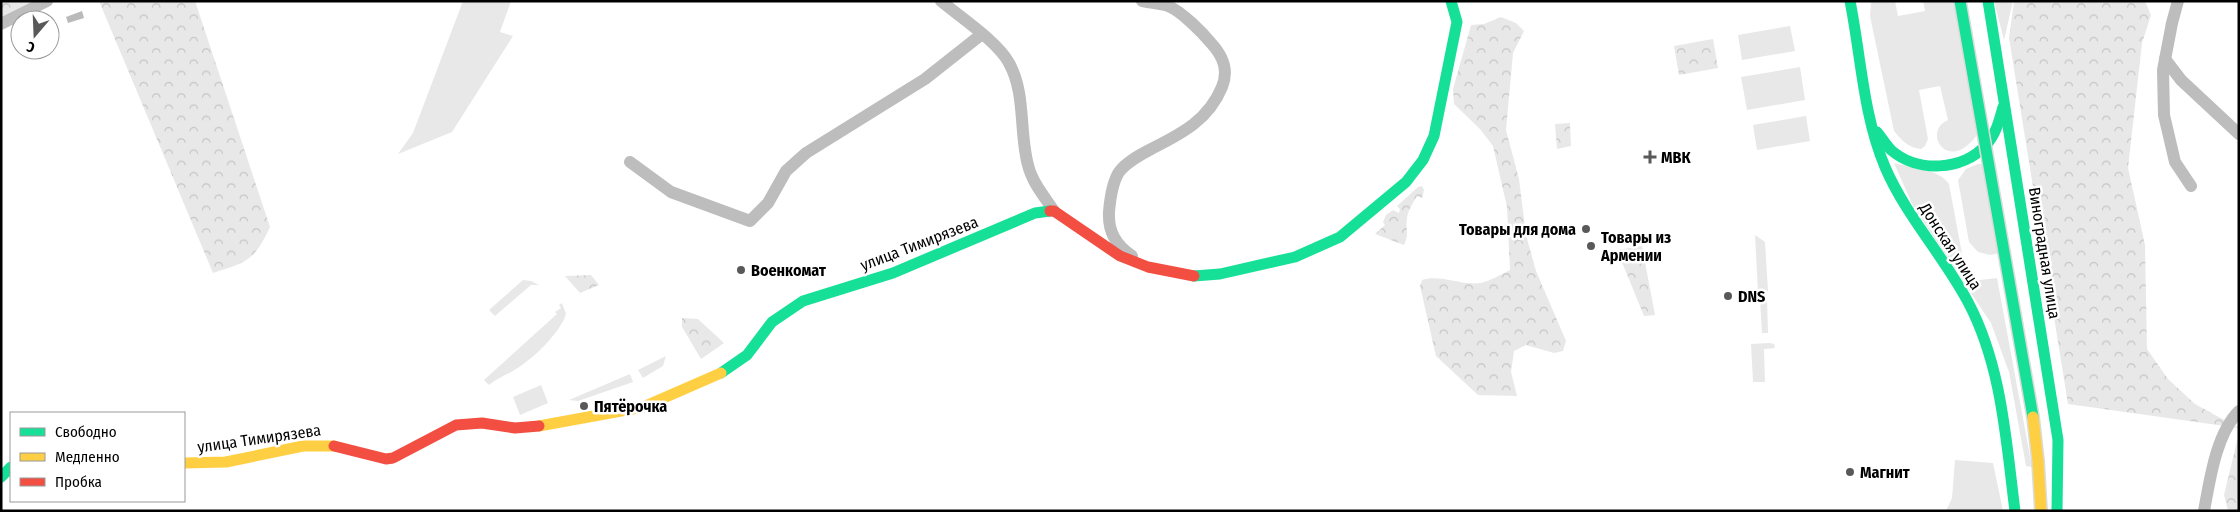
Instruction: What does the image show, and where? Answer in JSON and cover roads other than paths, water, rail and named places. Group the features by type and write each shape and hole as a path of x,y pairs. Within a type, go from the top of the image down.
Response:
{"main road":[{"path":"1054,211 1120,256 1148,268 1189,276 1220,274 1295,257 1340,237 1382,204 1406,182 1423,160 1434,136 1457,22 1451,1"},
{"name":"Донская улица","path":"1850,1 1870,113 1884,166 1898,194 1969,303 1984,335 1996,384 2015,511"},
{"path":"1854,1 1854,20"},
{"path":"1960,1 1994,186 2026,379 2036,423 2040,463 2041,511"},
{"name":"Виноградная улица","path":"1988,1 2058,440 2057,511"},
{"path":"1870,113 1880,137 1898,156 1923,166 1949,166 1974,156 1992,138 2002,113 2003,88"},
{"name":"улица Тимирязева","path":"185,463 226,462 303,446 324,445 340,446 386,459 394,458 456,425 482,423 515,428 533,427 643,407 719,374 747,354 772,322 803,300 893,274 1035,213 1054,211"},
{"path":"1,477 10,468"}],"street":[{"path":"1,24 47,1"},
{"path":"941,1 982,34 1009,62 1018,89 1028,165 1036,186 1054,211"},
{"path":"1142,1 1169,4 1194,25 1223,56 1226,78 1217,100 1203,118 1174,137 1138,156 1119,172 1116,179 1108,222 1111,234 1125,251 1148,268"},
{"path":"2178,1 2163,70 2164,115 2175,162 2191,186"},
{"path":"630,162 671,192 750,221 768,203 786,171 806,153 925,80 982,34"},
{"path":"2165,59 2181,80 2239,134"},
{"path":"2204,511 2214,460 2231,419 2239,411"}],"place":[{"name":"МВК","path":"1650,157"},
{"name":"Товары для дома","path":"1586,229"},
{"name":"Товары из Армении","path":"1591,246"},
{"name":"Военкомат","path":"741,270"},
{"name":"DNS","path":"1728,296"},
{"name":"Пятёрочка","path":"584,406"},
{"name":"Магнит","path":"1850,472"}]}
